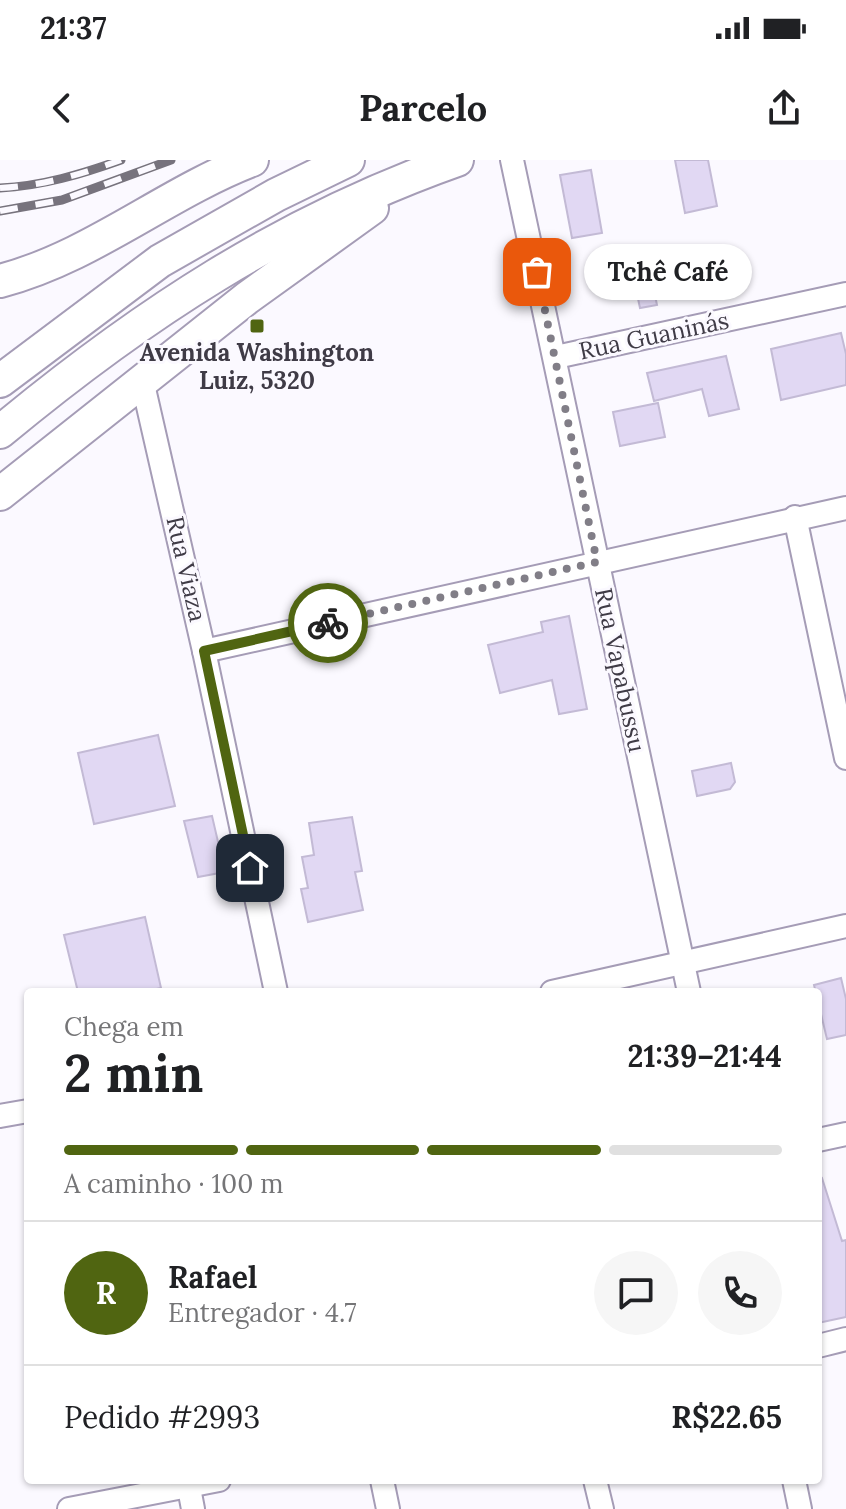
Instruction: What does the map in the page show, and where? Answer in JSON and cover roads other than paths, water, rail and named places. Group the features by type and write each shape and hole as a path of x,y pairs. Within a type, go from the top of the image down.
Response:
{"highway":[{"path":"0,281 29,274 60,260 113,234 208,178 252,160"},
{"path":"0,381 160,261 276,195 348,160"},
{"path":"0,432 116,339 219,270 309,223 411,176 457,160"},
{"path":"0,494 142,380 411,176"}],"street":[{"name":"Rua Vapabussu","path":"512,160 688,988"},
{"name":"Rua Guaninás","path":"556,357 846,294"},
{"name":"Rua Viaza","path":"142,380 204,651 275,988"},
{"path":"204,651 846,508"},
{"path":"795,517 846,758"},
{"path":"569,988 846,926"},
{"path":"0,1116 24,1112"},
{"path":"822,1139 846,1134"},
{"path":"822,1345 846,1339"},
{"path":"69,1509 191,1498 213,1484"},
{"path":"383,1484 388,1509"},
{"path":"596,1484 602,1509"},
{"path":"795,1484 800,1509"}],"railway":[{"path":"0,188 62,178 121,160"},
{"path":"0,211 62,200 171,160"}],"place":[{"name":"Tchê Café","path":"537,272"},
{"name":"Avenida Washington Luiz, 5320","path":"257,326"}]}
